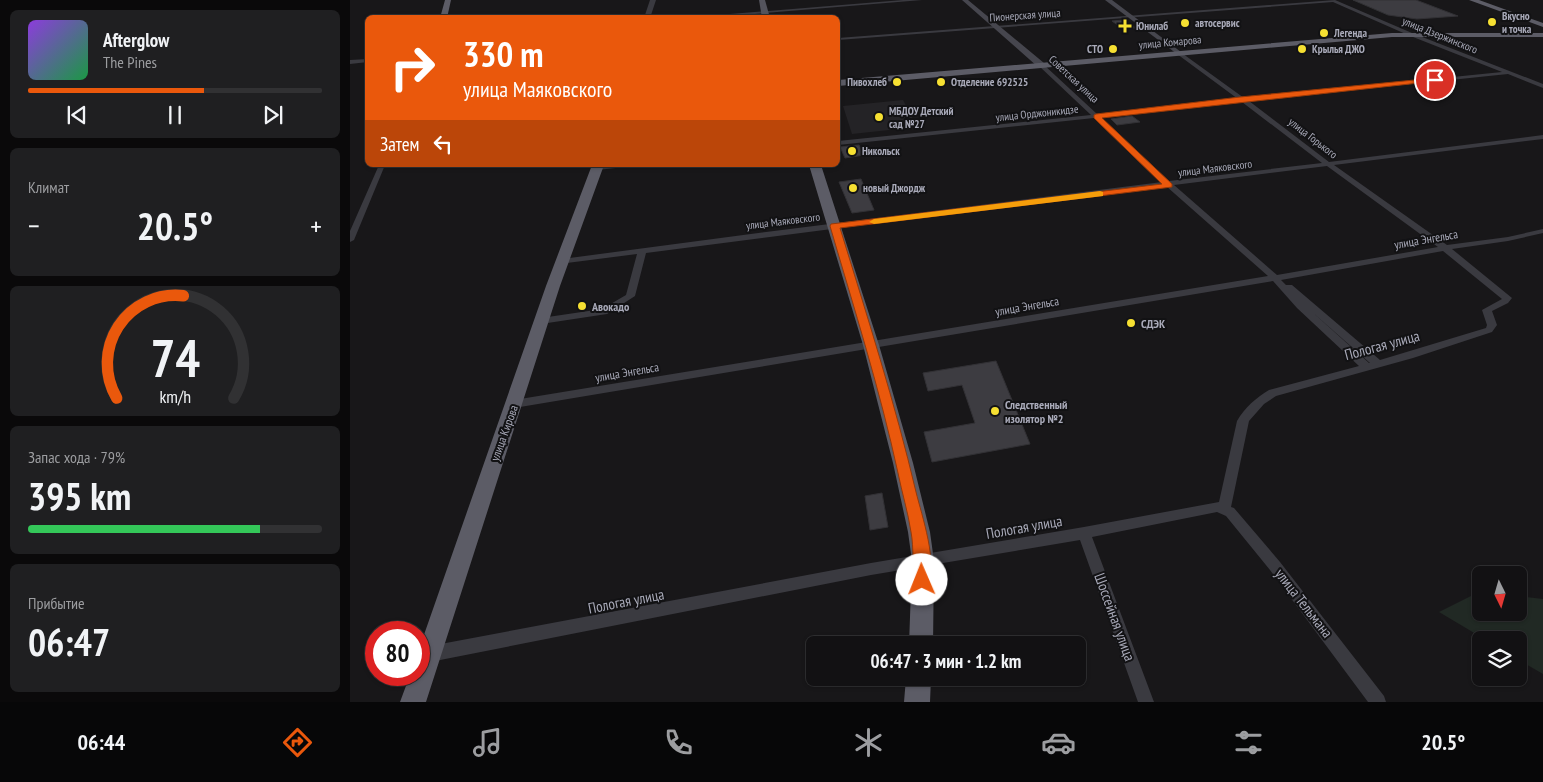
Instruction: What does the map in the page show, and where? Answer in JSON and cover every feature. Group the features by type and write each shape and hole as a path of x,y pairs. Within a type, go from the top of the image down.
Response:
{"highway":[{"path":"444,15 448,0"},
{"path":"1472,0 1526,19 1542,30"},
{"name":"улица Комарова","path":"840,84 1410,34 1506,35 1542,30"},
{"name":"улица Кирова","path":"430,652 507,420 597,167"},
{"path":"816,167 871,344 903,463 919,532 922,560 921,636"},
{"name":"улица Кирова","path":"413,702 418,686"},
{"path":"917,702 918,686"}],"main road":[{"path":"762,0 765,14"},
{"name":"Советская улица","path":"965,0 1041,65"},
{"name":"улица Горького","path":"1108,0 1179,53"}],"street":[{"path":"648,15 653,0"},
{"path":"734,15 920,0"},
{"name":"Пионерская улица","path":"840,39 1332,0"},
{"name":"улица Дзержинского","path":"1332,0 1410,34 1543,86"},
{"name":"улица Горького","path":"1179,53 1504,294"},
{"path":"350,62 365,60"},
{"name":"Советская улица","path":"1041,65 1169,185 1276,278 1297,292 1378,364"},
{"name":"улица Орджоникидзе","path":"840,142 1096,116 1240,99 1507,73"},
{"name":"улица Маяковского","path":"562,262 1543,137"},
{"path":"350,240 381,167"},
{"name":"улица Энгельса","path":"514,404 1276,278 1444,248 1508,239 1543,231"},
{"path":"542,320 604,312 630,296 642,251"},
{"name":"Советская улица","path":"1276,278 1300,306 1365,366"},
{"name":"Пологая улица","path":"430,655 922,560 1084,533 1217,507 1224,508 1246,415 1260,401 1273,393 1365,366 1378,364 1489,330 1492,325 1487,310 1505,301 1507,298 1504,294"},
{"name":"улица Тельмана","path":"1224,508 1230,512 1274,566 1378,702"},
{"name":"Шоссейная улица","path":"1084,533 1146,702"}],"shaded area":[{"name":"МБДОУ Детский сад №27","path":"903,100 917,127 852,134 843,106"},
{"path":"1472,596 1472,621 1528,621 1528,597 1543,599 1543,674 1527,665 1527,631 1472,632 1439,612"}],"building":[{"path":"1353,0 1416,0 1458,16 1417,19 1388,15"},
{"path":"1124,20 1136,28 1123,29 1112,21"},
{"path":"1132,116 1140,122 1117,125 1111,119"},
{"name":"Никольск","path":"859,145 864,155 845,158 840,147"},
{"path":"861,179 874,210 852,213 839,182"},
{"name":"Следственный изолятор №2","path":"996,361 1030,444 932,462 924,432 975,423 962,385 928,391 923,373"},
{"path":"882,493 888,527 870,530 865,496"}],"slow traffic":[{"path":"874,222 1100,194"}],"place":[{"name":"Вкусно и точка","path":"1492,22"},
{"name":"автосервис","path":"1185,23"},
{"name":"Юнилаб","path":"1125,26"},
{"name":"Легенда","path":"1324,33"},
{"name":"СТО","path":"1113,49"},
{"name":"Крылья ДЖО","path":"1302,49"},
{"name":"Пивохлеб","path":"897,82"},
{"name":"Отделение 692525","path":"941,82"},
{"name":"МБДОУ Детский сад №27","path":"879,117"},
{"name":"Никольск","path":"852,151"},
{"name":"новый Джордж","path":"853,188"},
{"name":"Авокадо","path":"582,306"},
{"name":"СДЭК","path":"1131,323"},
{"name":"Следственный изолятор №2","path":"995,411"}],"route":[{"path":"922,580 919,532 903,463 871,344 834,226 1169,185 1096,116 1240,99 1435,80"}]}
